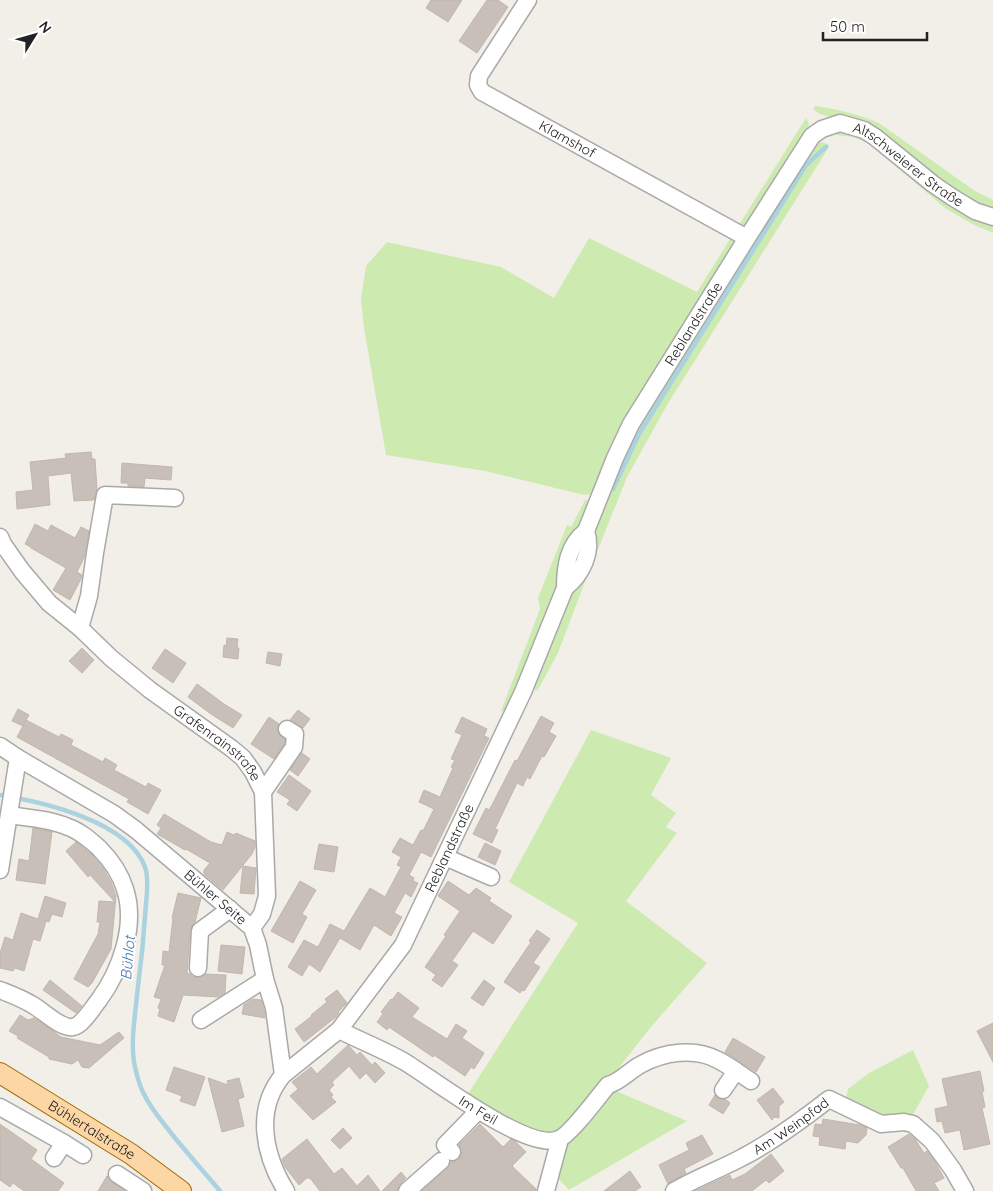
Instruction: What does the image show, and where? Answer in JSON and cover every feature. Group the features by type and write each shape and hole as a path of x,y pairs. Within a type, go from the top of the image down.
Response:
{"main road":[{"name":"Bühlertalstraße","path":"0,1073 131,1154 181,1191"}],"street":[{"name":"Klamshof","path":"528,0 479,76 478,85 482,92 747,238"},
{"name":"Altschweierer Straße","path":"822,129 840,123 864,130 952,197 975,211 993,217"},
{"name":"Reblandstraße","path":"283,1074 339,1030 403,945 524,692 565,588 567,561 579,536 586,531 615,458 631,424 805,146 812,136 822,129"},
{"path":"80,628 89,596 105,495 175,498"},
{"name":"Grafenrainstraße","path":"0,537 22,571 49,603 137,679 237,753 253,772 263,792 267,896 262,914 252,928"},
{"path":"263,792 294,747 295,734 288,729"},
{"name":"Bühler Seite","path":"0,746 114,814 136,830 252,928 274,1008 283,1074"},
{"path":"0,870 18,758"},
{"path":"0,990 31,1004 64,1026 75,1027 91,1010 114,976 128,929 129,908 125,890 118,872 107,856 91,840 70,827 10,810"},
{"path":"445,857 491,877"},
{"path":"198,968 200,932 230,909"},
{"path":"201,1020 265,979"},
{"name":"Im Feil","path":"339,1030 404,1062 478,1111 522,1133 542,1141 560,1139"},
{"path":"546,1191 560,1139 569,1132 608,1085 614,1084 632,1069 647,1061 663,1056 691,1052 718,1060 751,1081"},
{"path":"723,1090 736,1071"},
{"path":"283,1074 276,1083 269,1098 266,1115 266,1137 270,1158 286,1191"},
{"name":"Am Weinpfad","path":"674,1191 764,1145 829,1099 881,1124 904,1122 913,1124 932,1141 953,1170 965,1191"},
{"path":"0,1108 83,1155"},
{"path":"407,1191 446,1157 445,1145 478,1111"},
{"path":"54,1158 64,1143"},
{"path":"117,1174 143,1191"}],"green space":[{"path":"815,106 847,112 879,123 975,191 993,200 993,211 973,202 846,118 821,114 813,109"},
{"path":"806,118 809,124 807,133 747,225 737,228"},
{"path":"834,131 857,133 993,224 993,233 972,224 945,208 870,144 853,137 836,135"},
{"path":"820,142 828,144 829,147 667,405 627,477 558,653 536,691 533,687 615,473 638,425 812,148"},
{"path":"732,236 735,243 594,494 584,495 485,471 386,455 364,328 361,299 366,266 387,242 501,267 554,298 589,238 697,292"},
{"path":"585,500 591,504 509,711 501,711 540,609 538,598 567,525 571,527"},
{"path":"591,730 671,758 651,795 676,813 666,827 677,833 626,901 707,963 650,1028 603,1088 573,1122 552,1136 502,1118 466,1097 578,923 509,882"},
{"path":"913,1050 929,1086 911,1118 876,1116 846,1098 848,1089 869,1073"},
{"path":"611,1089 687,1121 569,1190 552,1172 559,1150"}],"building":[{"path":"431,0 462,0 448,22 426,8"},
{"path":"487,0 498,0 508,7 477,53 459,41"},
{"path":"91,452 92,459 95,459 97,489 94,500 74,501 71,473 48,476 50,505 17,509 16,492 33,490 30,462 66,458 65,454"},
{"path":"122,463 172,467 171,480 145,478 144,487 128,486 128,483 121,483"},
{"path":"35,524 48,531 51,525 75,538 81,527 89,531 84,558 77,572 82,575 81,579 70,600 53,590 66,568 25,544"},
{"path":"227,638 238,639 238,659 223,657"},
{"path":"82,648 94,660 82,673 69,661"},
{"path":"165,649 186,663 173,683 152,668"},
{"path":"268,652 282,654 280,666 266,663"},
{"path":"197,684 242,715 233,728 188,697"},
{"path":"18,709 29,715 23,726 12,721"},
{"path":"298,710 310,719 303,728 290,720"},
{"path":"541,716 554,723 549,732 556,736 544,757 542,756 530,779 527,777 523,786 517,783 495,829 498,830 492,843 473,834 486,808 489,810"},
{"path":"269,717 279,724 277,728 278,733 285,739 284,744 274,759 251,744"},
{"path":"462,717 487,729 484,736 489,738 431,857 421,852 409,875 414,878 413,881 418,883 411,897 405,893 394,913 402,917 391,936 374,925 360,950 340,938 320,972 309,964 302,976 288,967 304,940 318,947 330,924 344,931 370,888 385,897 401,867 397,865 401,857 392,852 400,838 413,845 421,830 423,831 434,809 419,802 424,790 440,797 453,768 451,767 455,760 451,759 462,735 455,732"},
{"path":"26,720 59,737 61,734 73,740 71,745 103,762 105,758 117,765 114,770 146,787 148,783 161,790 148,814 127,802 129,799 17,737"},
{"path":"302,753 310,759 298,776 290,770"},
{"path":"289,775 311,791 297,811 287,804 290,800 277,792"},
{"path":"164,814 211,842 222,845 227,832 234,835 236,833 255,841 255,847 252,854 223,890 204,874 204,870 210,863 157,834 161,828 157,825"},
{"path":"33,828 52,832 45,884 16,880 19,859 29,861"},
{"path":"76,842 92,855 103,868 116,896 111,949 88,987 74,979 98,934 100,922 97,922 99,901 115,902 90,875 88,877 66,851"},
{"path":"485,843 501,851 495,865 478,857"},
{"path":"319,844 338,847 334,872 314,869"},
{"path":"243,866 256,868 254,894 240,893"},
{"path":"300,881 316,890 302,914 307,917 293,943 271,931"},
{"path":"448,881 469,895 476,888 491,898 489,901 512,916 493,944 473,931 452,961 458,965 442,987 432,980 436,975 425,967 460,911 438,896"},
{"path":"178,893 201,898 195,922 190,930 187,973 198,978 205,974 226,975 225,993 218,997 183,995 174,1022 158,1016 161,999 154,997 165,965 162,965 163,951 169,952 172,918"},
{"path":"45,896 66,903 62,917 52,914 49,922 46,921 40,941 33,939 24,971 15,968 13,971 0,968 0,953 5,937 13,940 21,913 38,919"},
{"path":"537,930 550,939 533,963 540,967 524,991 522,990 520,993 504,982"},
{"path":"221,945 245,947 242,974 218,971"},
{"path":"50,980 82,1006 76,1013 43,990"},
{"path":"484,980 495,988 483,1006 471,998"},
{"path":"337,990 347,1003 338,1012 336,1017 304,1042 295,1029 312,1016 327,1002 325,999"},
{"path":"398,992 419,1008 412,1017 447,1039 456,1024 467,1031 462,1038 484,1053 474,1069 471,1067 465,1076 389,1027 387,1030 377,1022 383,1014 381,1012"},
{"path":"253,999 261,1000 265,1018 242,1014 244,1005"},
{"path":"20,1015 28,1020 34,1018 61,1037 100,1045 119,1032 124,1038 89,1068 82,1067 78,1060 72,1064 49,1059 49,1057 17,1038 18,1036 9,1031"},
{"path":"993,1023 993,1062 977,1031"},
{"path":"733,1038 765,1057 756,1072 725,1052"},
{"path":"348,1045 357,1055 360,1052 372,1065 375,1062 385,1073 375,1083 366,1073 360,1079 349,1066 332,1082 334,1085 329,1090 333,1095 331,1097 336,1102 313,1120 290,1096 298,1089 292,1082 311,1067 317,1074"},
{"path":"174,1067 205,1077 195,1106 180,1101 182,1096 166,1090"},
{"path":"980,1071 985,1107 982,1108 990,1144 964,1150 960,1130 945,1133 942,1121 937,1122 935,1109 948,1106 942,1079"},
{"path":"208,1078 228,1085 227,1081 239,1078 244,1097 238,1099 244,1126 222,1132"},
{"path":"773,1088 784,1102 779,1106 779,1118 774,1117 772,1120 757,1100"},
{"path":"715,1095 730,1103 723,1114 709,1105"},
{"path":"823,1119 860,1125 867,1128 866,1135 858,1143 846,1141 845,1149 819,1145 820,1137 813,1136 815,1124 822,1125"},
{"path":"0,1124 37,1150 31,1159 64,1183 58,1191 24,1191 13,1183 10,1187 0,1180"},
{"path":"480,1124 503,1147 511,1139 526,1152 512,1166 536,1191 422,1191 448,1168 451,1162 459,1159 462,1150 459,1145"},
{"path":"343,1128 352,1138 340,1149 331,1140"},
{"path":"909,1134 915,1139 924,1153 927,1151 944,1178 934,1183 939,1191 916,1191 888,1147"},
{"path":"702,1135 713,1154 684,1169 686,1173 668,1184 659,1165 689,1150 686,1143"},
{"path":"307,1139 334,1174 342,1168 357,1186 368,1175 380,1191 320,1191 308,1177 299,1185 285,1167 282,1159"},
{"path":"771,1154 784,1171 769,1183 766,1180 752,1191 695,1191 730,1175 732,1180 745,1174"},
{"path":"630,1171 641,1187 635,1191 604,1191"},
{"path":"401,1172 406,1178 400,1184 397,1191 382,1191"},
{"path":"107,1176 112,1182 125,1191 98,1191"}],"waterway":[{"path":"613,489 639,434 806,165 826,147"},
{"name":"Bühlot","path":"0,795 60,809 82,816 103,826 121,837 136,851 145,867 147,890 133,1040 136,1071 147,1101 153,1110 220,1191"}]}
